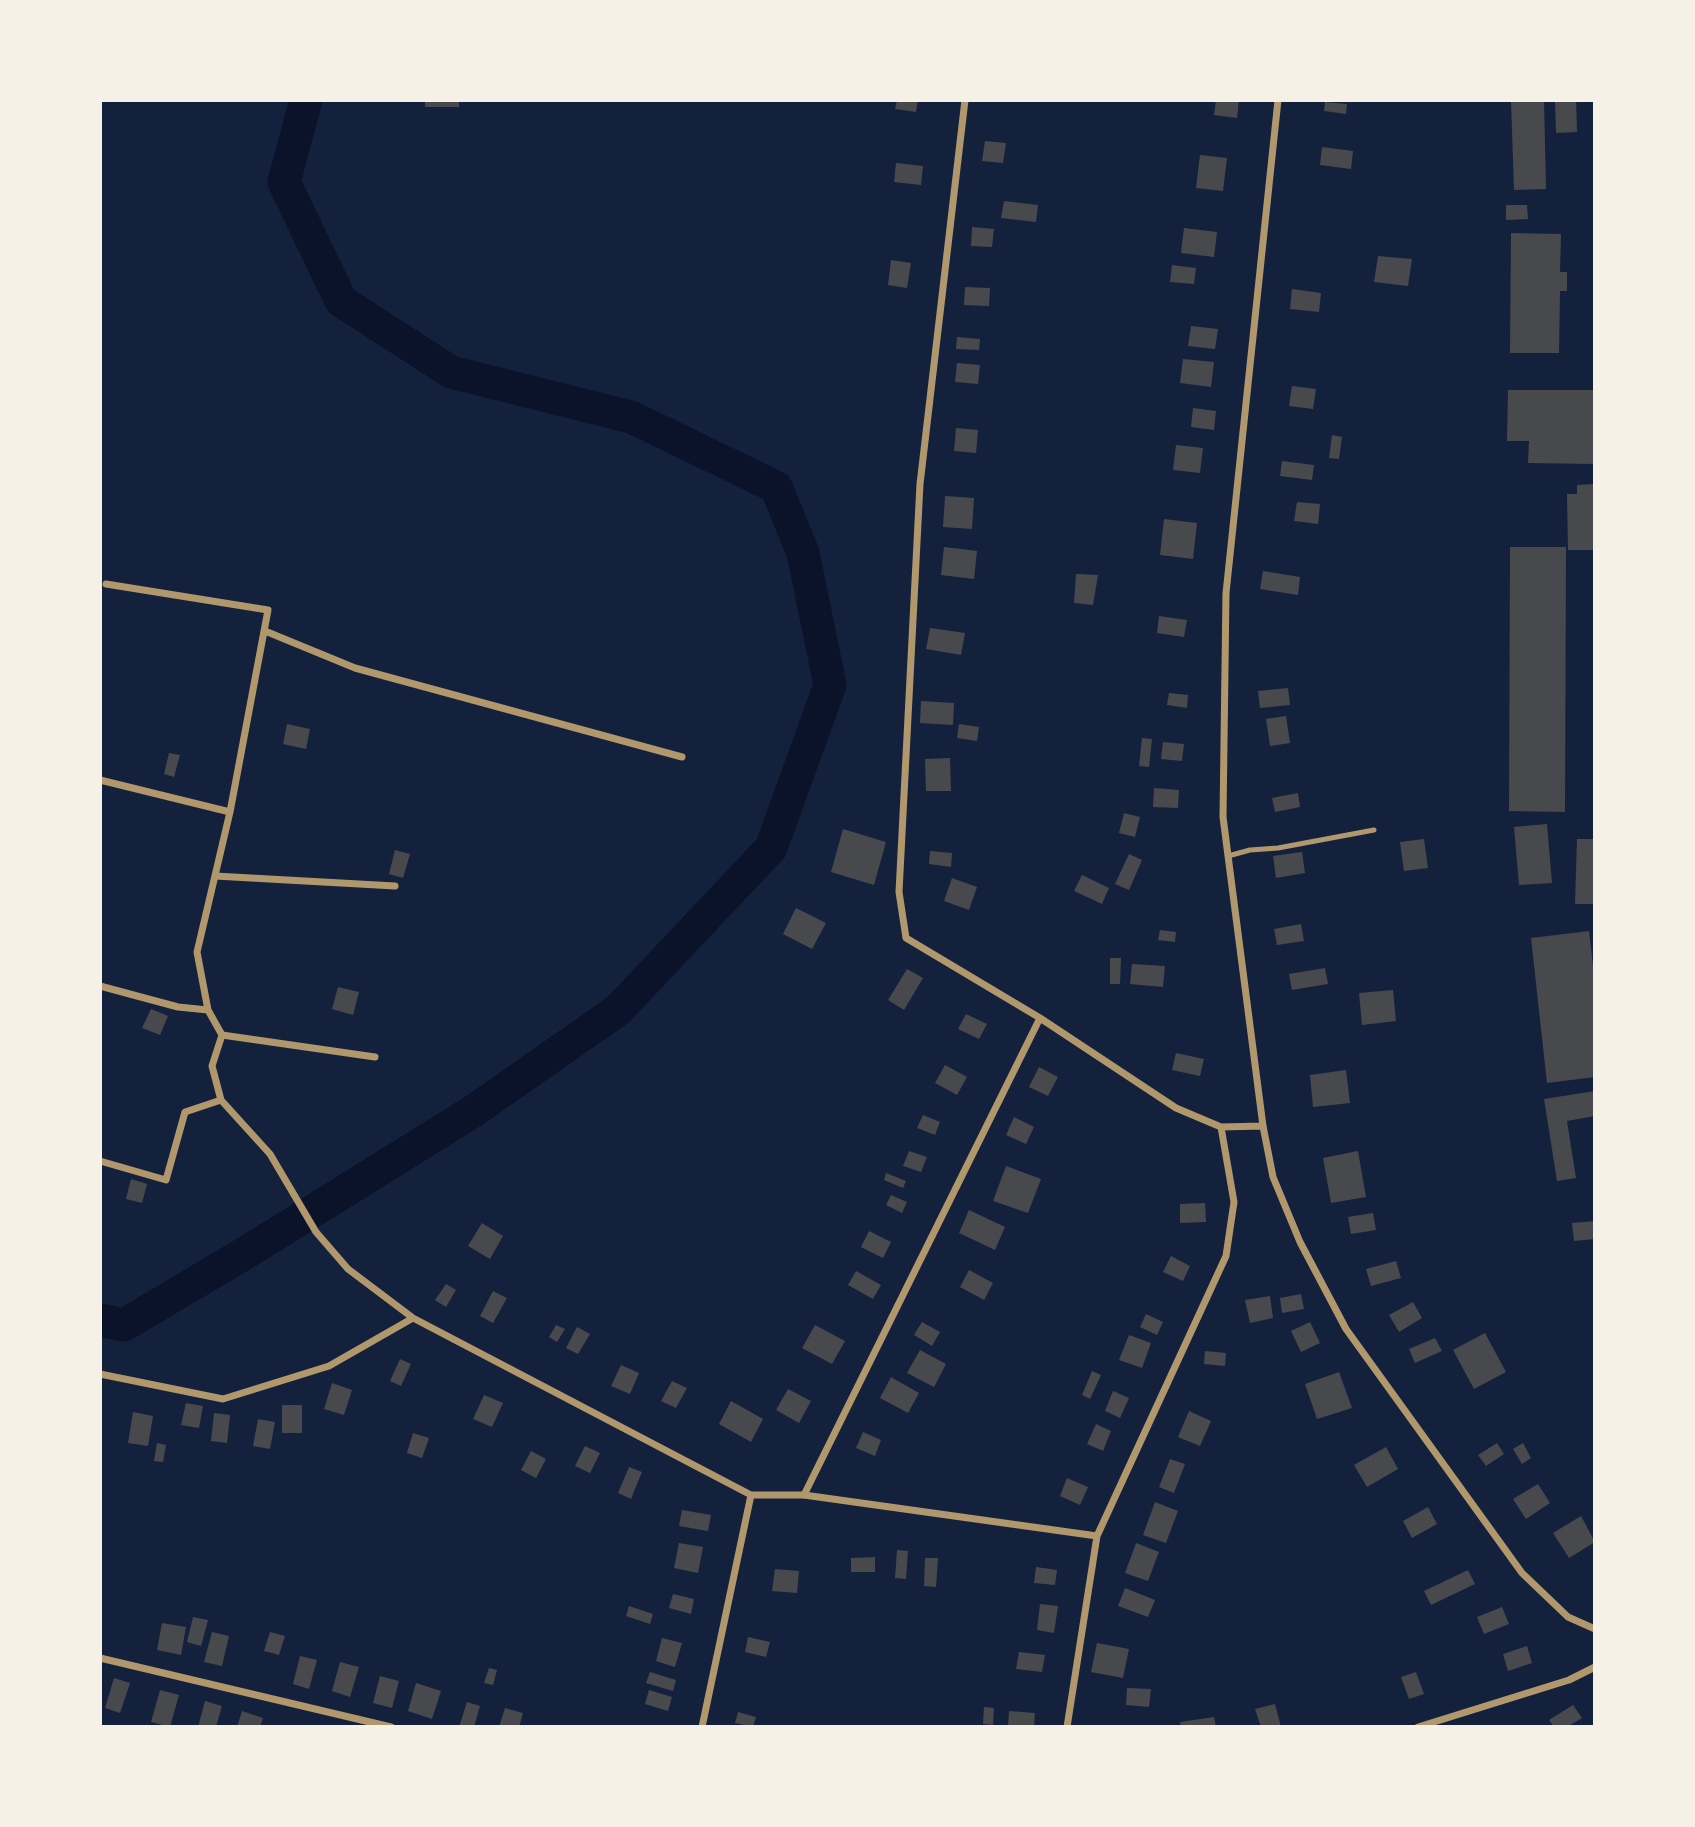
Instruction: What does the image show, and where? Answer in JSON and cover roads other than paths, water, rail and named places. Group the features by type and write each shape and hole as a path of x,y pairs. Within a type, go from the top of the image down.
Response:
{"street":[{"path":"965,100 920,484 900,892 906,939 1040,1018 1176,1108 1221,1127 1263,1126"},
{"path":"1278,100 1226,593 1223,817 1263,1126 1273,1177 1300,1242 1346,1329 1522,1573 1568,1617 1595,1629"},
{"path":"106,584 268,610 230,812 197,952 208,1010 222,1035 212,1066 221,1100 271,1154 316,1232 348,1269 413,1318 751,1495 804,1495 1097,1535"},
{"path":"265,631 355,668 682,757"},
{"path":"100,780 230,812"},
{"path":"215,876 395,886"},
{"path":"100,986 178,1007 208,1010"},
{"path":"804,1495 1040,1018"},
{"path":"222,1035 374,1057"},
{"path":"100,1161 166,1180 185,1112 221,1100"},
{"path":"1067,1727 1097,1535 1226,1256 1234,1202 1221,1127"},
{"path":"100,1374 223,1399 329,1366 413,1318"},
{"path":"702,1727 751,1495"},
{"path":"100,1658 391,1727"},
{"path":"1418,1727 1569,1680 1595,1667"}],"lane":[{"path":"1228,856 1374,830"}],"waterway":[{"path":"100,1320 124,1325 247,1252 475,1110 618,1010 771,848 830,685 803,553 776,487 631,417 451,372 341,301 284,182 306,100"}]}
